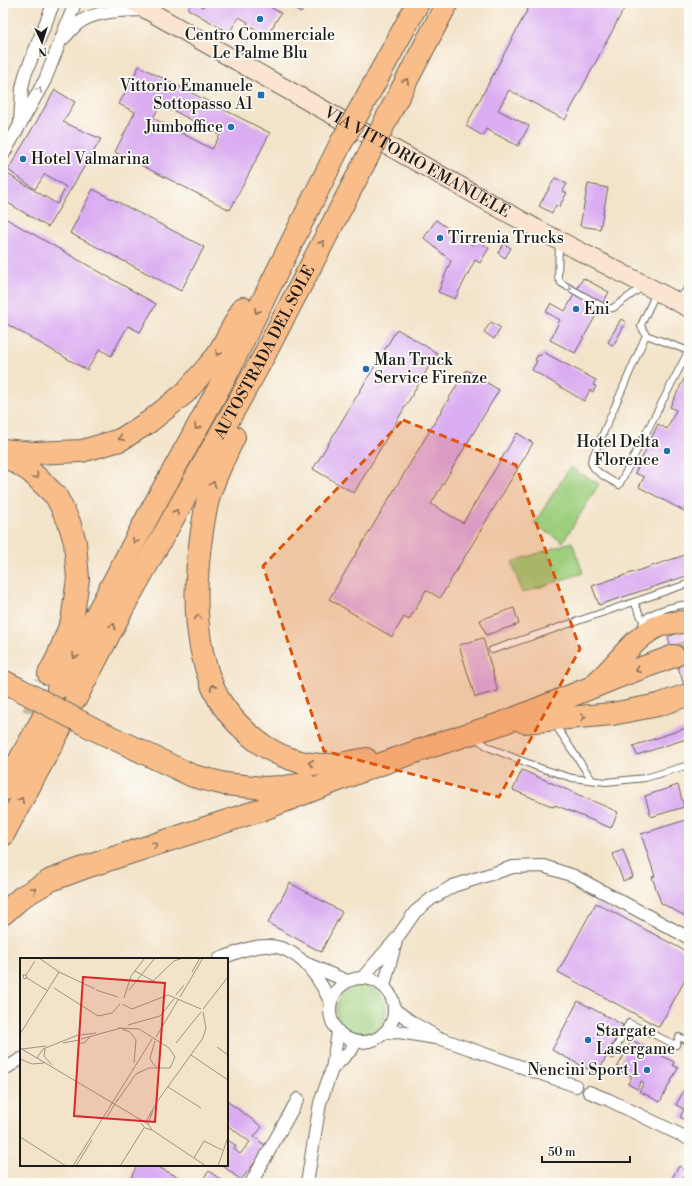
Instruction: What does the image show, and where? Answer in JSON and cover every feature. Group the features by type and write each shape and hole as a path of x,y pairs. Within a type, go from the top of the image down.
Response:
{"highway":[{"name":"AUTOSTRADA DEL SOLE","path":"59,689 147,518 224,377 339,147 418,3"},
{"name":"AUTOSTRADA DEL SOLE","path":"59,689 125,604 259,365 447,3"},
{"path":"3,450 33,453 82,451 120,440 149,422 185,393 217,356 308,187 339,147"},
{"path":"259,365 239,425 218,470 209,496 203,522 196,573 196,598 203,656 212,685 220,702 228,714 249,734 264,746 278,754 294,760 327,765 343,764 432,746"},
{"path":"3,457 12,460 30,470 54,493 66,516 75,542 78,579 72,621 57,659 59,689"},
{"path":"589,689 606,675 642,629 651,630 674,622 689,622"},
{"path":"3,914 22,897 50,880 261,810 364,770 503,723 674,656"},
{"path":"10,684 94,729 193,776 225,784 262,788 284,787 304,784 364,770"},
{"path":"503,723 552,720 632,711 687,695"},
{"path":"3,835 45,720 7,782"}],"main road":[{"name":"VIA VITTORIO EMANUELE","path":"141,5 278,85 559,240 684,305"}],"street":[{"path":"20,124 22,88 25,75 52,7 52,3"},
{"path":"3,154 45,80 75,3"},
{"path":"58,45 70,30 80,22 92,16 125,10 141,5"},
{"path":"363,977 397,938 415,912 431,898 453,886 513,867 543,866 574,876 689,938"},
{"path":"384,986 397,938"},
{"path":"222,958 256,947 276,947 290,951 304,962 324,988 330,1001"},
{"path":"304,962 347,981"},
{"path":"363,977 378,982 384,986 393,1001 394,1009 390,1026 384,1033 366,1042 356,1042 338,1032 330,1018 329,1009 330,1001 340,986 347,981 363,977"},
{"path":"394,1009 413,1023 442,1039 576,1086"},
{"path":"307,1183 320,1103 332,1069 338,1032"},
{"path":"384,1033 399,1032 442,1039"},
{"path":"332,1069 352,1049 356,1042"},
{"path":"3,1070 20,1060"},
{"path":"589,1092 609,1100 689,1139"},
{"path":"252,1183 298,1099"}],"lane":[{"path":"559,240 558,280 607,309 613,308 651,288"},
{"path":"684,305 689,286"},
{"path":"646,335 591,461 591,465 594,469 620,484 689,350 646,335 641,326 651,288"},
{"path":"492,650 687,584"},
{"path":"634,602 642,629"},
{"path":"642,629 650,615 682,604 689,604"},
{"path":"552,720 592,780"},
{"path":"469,734 490,748 540,768 572,778 606,782 645,778 689,765"},
{"path":"612,1055 629,1023 676,1045 679,1037 689,1041"}],"highlighted area":[{"path":"403,420 516,465 580,649 499,797 324,751 263,566"}],"green space":[{"path":"570,467 599,484 563,542 534,524"},
{"path":"572,542 583,573 522,593 512,562"},
{"path":"361,985 370,987 379,992 384,1001 386,1010 384,1019 379,1028 370,1033 361,1035 352,1033 343,1028 338,1019 336,1010 338,1001 343,992 352,987"}],"building":[{"path":"191,3 196,3 203,7 205,3 263,3 281,13 267,36 247,24 248,22 239,17 229,33 188,9"},
{"name":"Centro Commerciale Le Palme Blu","path":"284,3 307,3 301,13"},
{"path":"531,3 627,3 565,120 509,90 498,110 529,126 518,146 486,129 483,136 466,126"},
{"path":"139,66 270,133 230,210 115,152 135,112 119,104","holes":["161,104 220,135 212,149 153,118"]},
{"path":"55,90 75,102 63,122 101,139 48,227 3,200 3,174 4,172 57,204 66,187 45,174 35,189 8,170"},
{"path":"555,178 567,184 563,191 567,193 559,207 556,205 552,213 539,206"},
{"path":"588,184 608,188 600,229 580,226"},
{"path":"93,189 204,247 181,291 70,233"},
{"path":"3,217 156,304 140,332 128,326 111,356 100,349 87,370 3,322"},
{"path":"436,220 473,246 476,239 489,248 480,263 475,260 455,299 438,292 451,261 424,238"},
{"path":"504,244 511,248 505,258 498,253"},
{"path":"583,278 609,292 575,353 550,340 560,320 546,312 551,303 565,311"},
{"path":"621,319 626,322 613,346 608,342"},
{"path":"491,322 501,328 494,339 484,332"},
{"path":"397,329 437,353 354,493 313,469"},
{"path":"543,352 596,380 593,385 596,386 593,392 590,390 584,401 532,370 537,361 535,360 538,355 540,356"},
{"path":"466,370 499,390 431,504 463,523 517,433 533,443 440,598 426,590 409,620 404,617 392,637 329,599"},
{"name":"Hotel Delta Florence","path":"686,375 689,376 689,500 684,511 639,487 644,477 635,473 658,424 667,429 676,410 670,407"},
{"path":"685,555 689,567 689,575 599,605 592,586"},
{"path":"514,608 519,624 486,635 480,620"},
{"path":"683,631 689,648 689,700 668,637"},
{"path":"483,638 498,691 475,697 459,645"},
{"path":"689,727 689,738 637,755 633,746"},
{"path":"522,770 618,812 611,828 513,790"},
{"path":"678,785 684,807 651,817 645,796"},
{"path":"689,819 689,918 661,903 652,877 655,876 641,834"},
{"path":"623,850 633,877 623,881 613,854"},
{"path":"290,883 342,912 321,952 268,923"},
{"path":"596,903 689,953 689,973 659,1027 558,972"},
{"path":"578,1001 623,1025 597,1074 552,1050"},
{"path":"632,1040 674,1062 673,1065 678,1068 660,1102 639,1091 644,1083 641,1081 637,1089 628,1084 632,1076 617,1068"},
{"path":"684,1090 689,1092 689,1122 680,1117 684,1109 676,1105"},
{"path":"228,1102 262,1127 254,1137 267,1147 241,1180 223,1166 228,1166 228,1140 236,1146 234,1149 240,1154 250,1142 228,1126"},
{"path":"137,1166 156,1166 186,1181 185,1183 129,1182"},
{"path":"679,1166 687,1171 680,1183 677,1183 671,1180"},
{"path":"209,1171 225,1183 200,1183"}],"tunnel":[{"path":"674,656 689,651"},
{"path":"33,714 44,682"}],"place":[{"name":"Centro Commerciale Le Palme Blu","path":"260,19"},
{"name":"Vittorio Emanuele Sottopasso A1","path":"261,95"},
{"name":"Jumboffice","path":"231,127"},
{"name":"Hotel Valmarina","path":"23,159"},
{"name":"Tirrenia Trucks","path":"440,238"},
{"name":"Eni","path":"576,309"},
{"name":"Man Truck Service Firenze","path":"366,369"},
{"name":"Hotel Delta Florence","path":"667,451"},
{"name":"Stargate Lasergame","path":"588,1040"},
{"name":"Nencini Sport 1","path":"647,1070"}]}
